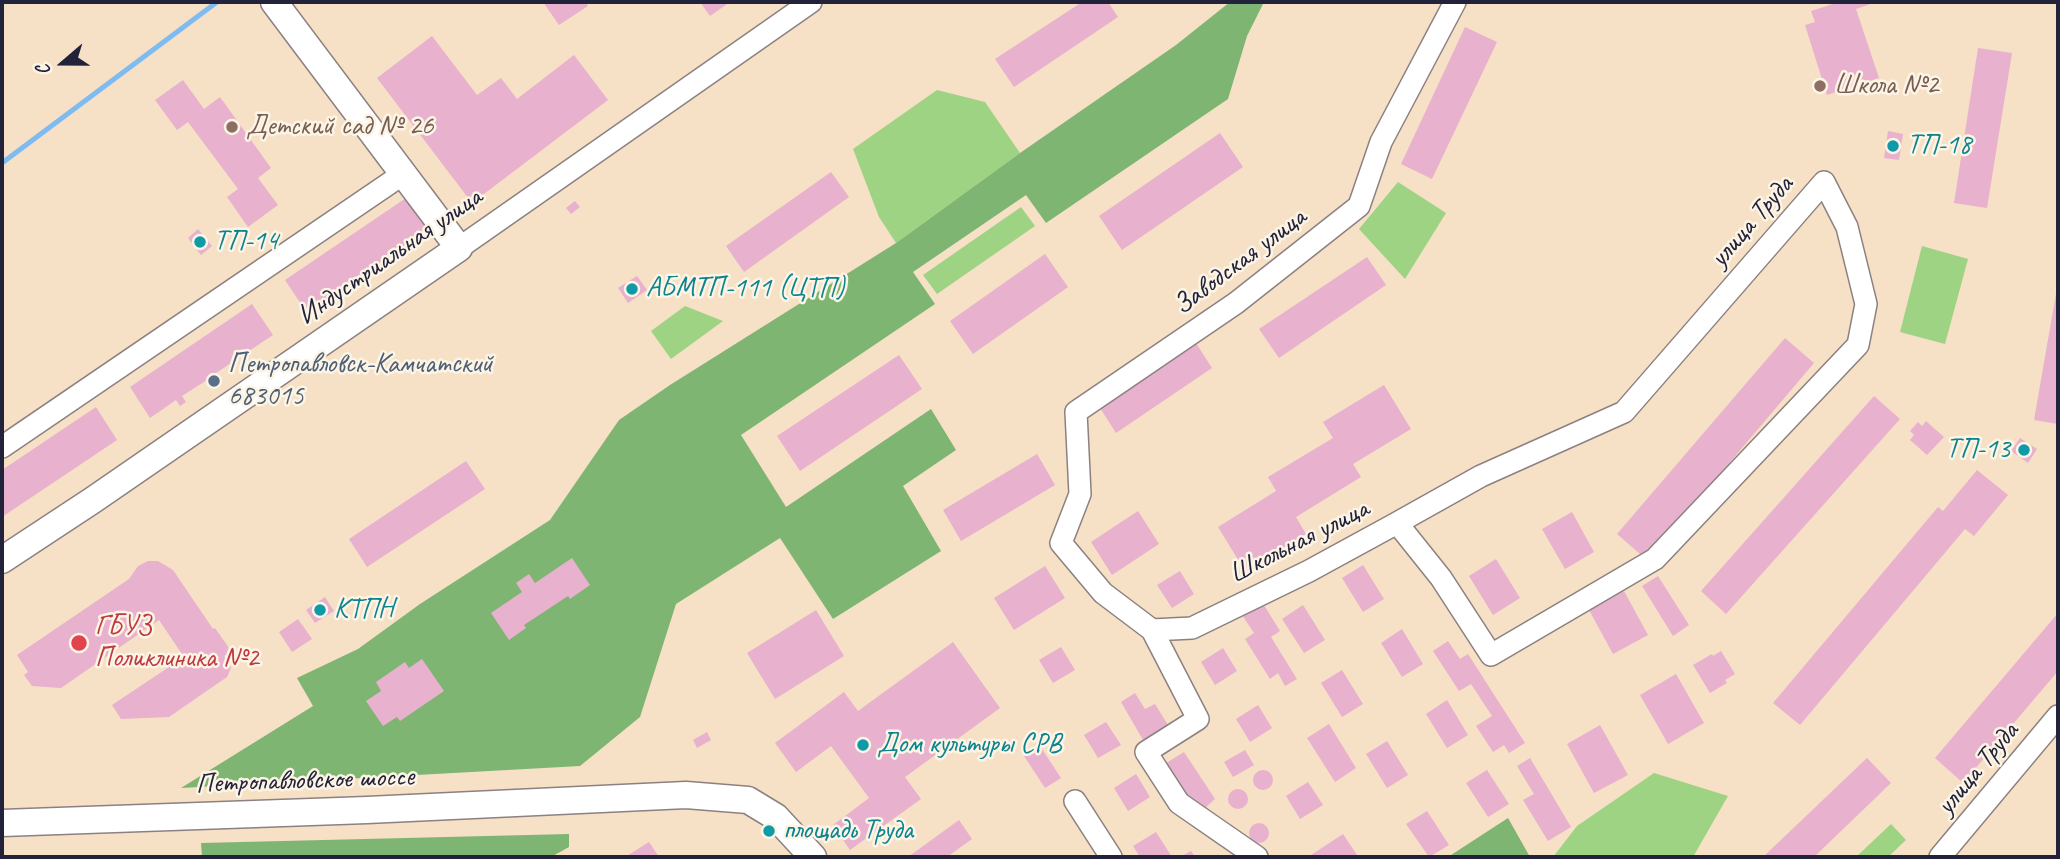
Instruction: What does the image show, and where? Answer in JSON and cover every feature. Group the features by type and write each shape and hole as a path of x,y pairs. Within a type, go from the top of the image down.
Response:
{"street":[{"path":"274,2 459,248"},
{"name":"Индустриальная улица","path":"2,560 103,494 811,2"},
{"name":"Заводская улица","path":"1152,630 1103,593 1061,542 1080,494 1076,412 1236,303 1359,206 1381,142 1455,2"},
{"path":"2,447 403,174"},
{"name":"улица Труда","path":"1396,523 1481,476 1624,412 1824,182 1847,227 1866,304 1857,345 1655,559 1491,655"},
{"name":"Школьная улица","path":"1152,630 1192,628 1309,571 1396,523 1441,578 1491,655"},
{"path":"1152,630 1198,719 1146,752 1179,803 1258,857"},
{"name":"улица Труда","path":"1940,857 2058,716"},
{"name":"Петропавловское шоссе","path":"2,823 686,795 748,800 776,817 813,857"},
{"path":"1074,801 1111,857"}],"green space":[{"path":"1230,2 1264,2 1247,36 1228,99 1046,223 1026,195 913,272 935,304 741,435 786,507 931,409 956,450 903,486 941,551 833,619 780,538 676,604 640,717 580,766 181,788 313,706 297,678 358,649 420,604 550,520 619,420 896,243 1176,45"},
{"path":"937,90 985,102 1020,153 896,243 879,217 853,149"},
{"path":"1398,182 1446,213 1405,279 1359,229"},
{"path":"1021,207 1035,226 937,294 923,275"},
{"path":"1922,246 1968,259 1945,344 1900,332"},
{"path":"685,306 723,321 671,359 651,331"},
{"path":"1654,773 1728,796 1693,857 1553,857 1577,826"},
{"path":"1508,818 1530,857 1448,857"},
{"path":"1891,824 1906,840 1888,857 1856,857"},
{"path":"569,834 569,847 551,857 202,857 201,843"}],"building":[{"path":"543,2 585,2 588,6 559,25"},
{"path":"700,2 730,2 710,16"},
{"path":"1082,2 1108,2 1118,17 1014,87 995,59"},
{"path":"1839,2 1876,2 1856,9 1879,78 1827,95 1805,25 1815,22 1811,11"},
{"path":"1465,27 1497,42 1432,179 1401,164"},
{"path":"432,36 477,95 501,78 517,99 574,55 608,100 472,203 377,78"},
{"path":"1978,48 2012,53 1987,208 1954,203"},
{"path":"183,80 204,109 220,97 271,168 258,178 278,205 248,227 227,197 238,189 188,122 177,130 155,100"},
{"name":"ТП-18","path":"1888,131 1903,134 1899,160 1884,158"},
{"path":"1220,133 1243,167 1122,250 1099,216"},
{"path":"831,172 849,197 744,272 726,246"},
{"path":"406,198 428,230 339,291 343,297 336,301 332,296 307,313 285,280"},
{"path":"575,201 580,207 571,214 566,208"},
{"name":"ТП-14","path":"198,229 212,246 201,255 188,238"},
{"path":"1045,254 1068,287 973,354 950,321"},
{"path":"1367,257 1386,285 1279,358 1259,329"},
{"name":"АБМТП-111 (ЦТП)","path":"637,276 647,290 628,303 618,288"},
{"path":"2058,288 2058,424 2034,420"},
{"path":"252,304 273,335 216,373 221,380 212,387 207,380 182,396 186,402 180,406 176,400 150,418 130,387"},
{"path":"1785,338 1814,363 1647,560 1617,534"},
{"path":"1196,343 1212,368 1116,433 1100,408"},
{"path":"899,355 922,389 800,471 777,436"},
{"path":"1384,385 1411,429 1353,464 1361,477 1296,517 1306,534 1245,571 1218,527 1276,491 1268,477 1333,438 1323,422"},
{"path":"1874,396 1900,419 1726,614 1701,591"},
{"path":"96,407 117,440 2,517 2,470"},
{"path":"1926,421 1944,437 1927,455 1910,440 1914,435 1910,431 1918,422 1922,426"},
{"name":"ТП-13","path":"2020,438 2037,449 2028,463 2011,451"},
{"path":"1037,454 1055,485 961,541 943,510"},
{"path":"466,461 485,489 367,567 349,539"},
{"path":"1977,470 2008,495 1974,536 1965,529 1800,725 1773,703 1938,507 1943,511"},
{"path":"1138,511 1159,544 1112,575 1091,542"},
{"path":"1572,512 1594,552 1565,569 1542,529"},
{"path":"572,558 590,585 524,625 526,628 509,640 491,613 522,592 516,583 529,574 535,583"},
{"path":"1496,559 1520,598 1493,615 1469,576"},
{"name":"ГБУЗ Поликлиника №2","path":"148,561 158,561 173,570 231,651 224,656 231,668 227,677 169,717 121,719 112,705 184,657 159,620 61,688 32,686 24,675 28,672 17,655 129,579 138,566"},
{"path":"1363,565 1384,599 1363,612 1342,578"},
{"path":"1045,566 1065,598 1014,630 994,598"},
{"path":"1180,571 1194,594 1172,608 1157,585"},
{"path":"1658,576 1689,625 1673,636 1642,586"},
{"path":"1624,591 1648,635 1613,654 1589,610"},
{"name":"КТПН","path":"325,597 334,611 315,623 306,610"},
{"path":"1262,602 1280,631 1271,637 1297,679 1285,686 1278,673 1270,679 1245,639 1254,633 1242,615"},
{"path":"1303,605 1325,640 1304,653 1282,619"},
{"path":"816,610 844,656 775,699 747,653"},
{"path":"2058,613 2058,671 1963,783 1935,758"},
{"path":"298,619 312,639 292,652 279,632"},
{"path":"1402,629 1423,664 1402,677 1381,643"},
{"path":"1448,641 1460,659 1468,654 1525,743 1509,753 1504,745 1493,752 1476,726 1492,716 1471,684 1459,691 1433,651"},
{"name":"Дом культуры СРВ","path":"953,642 1000,708 905,777 921,799 850,850 833,825 869,798 831,746 796,772 775,743 844,692 858,711"},
{"path":"1061,647 1075,670 1053,683 1039,660"},
{"path":"1223,648 1237,671 1215,685 1201,662"},
{"path":"1721,651 1735,674 1725,680 1727,683 1710,693 1693,665"},
{"path":"422,659 444,691 400,721 397,717 383,726 366,701 381,691 376,682 405,662 409,668"},
{"path":"1342,670 1363,704 1342,717 1321,683"},
{"path":"1676,674 1704,723 1668,744 1640,695"},
{"path":"1135,693 1145,709 1155,704 1168,725 1143,740 1121,702"},
{"path":"1447,700 1468,735 1447,748 1426,714"},
{"path":"1258,705 1272,728 1250,742 1236,719"},
{"path":"1106,722 1121,745 1098,758 1084,735"},
{"path":"1329,724 1356,768 1335,782 1307,738"},
{"path":"1600,725 1628,775 1594,793 1567,744"},
{"path":"707,732 711,740 697,748 693,740"},
{"path":"1387,741 1408,775 1387,788 1366,754"},
{"path":"1040,746 1061,778 1045,788 1024,756"},
{"path":"1245,750 1254,765 1233,777 1224,762"},
{"path":"1184,752 1215,799 1206,807 1215,816 1187,801 1163,765"},
{"path":"1530,758 1571,827 1548,841 1523,800 1534,794 1517,766"},
{"path":"1867,758 1891,783 1814,857 1763,857"},
{"path":"1263,770 1270,773 1273,780 1270,787 1263,790 1256,787 1253,780 1256,773"},
{"path":"1487,770 1509,804 1488,817 1466,783"},
{"path":"1136,774 1150,797 1128,811 1114,788"},
{"path":"1308,782 1323,805 1300,819 1286,796"},
{"path":"1238,789 1245,792 1248,799 1245,806 1238,809 1231,806 1228,799 1231,792"},
{"path":"1427,811 1449,845 1429,857 1406,824"},
{"path":"959,820 972,839 947,857 908,857"},
{"path":"1259,823 1266,826 1269,833 1266,840 1259,843 1252,840 1249,833 1252,826"},
{"path":"1156,832 1172,857 1140,857 1133,846"},
{"path":"1343,834 1357,855 1308,857"},
{"path":"649,842 659,857 625,857"},
{"path":"1191,851 1195,857 1180,857"}],"waterway":[{"path":"2,163 217,2"}],"place":[{"name":"Школа №2","path":"1820,86"},
{"name":"Детский сад № 26","path":"232,127"},
{"name":"ТП-18","path":"1893,146"},
{"name":"ТП-14","path":"200,242"},
{"name":"АБМТП-111 (ЦТП)","path":"632,289"},
{"name":"Петропавловск-Камчатский 683015","path":"214,381"},
{"name":"ТП-13","path":"2024,450"},
{"name":"КТПН","path":"320,610"},
{"name":"ГБУЗ Поликлиника №2","path":"79,643"},
{"name":"Дом культуры СРВ","path":"863,745"},
{"name":"площадь Труда","path":"769,831"}]}
